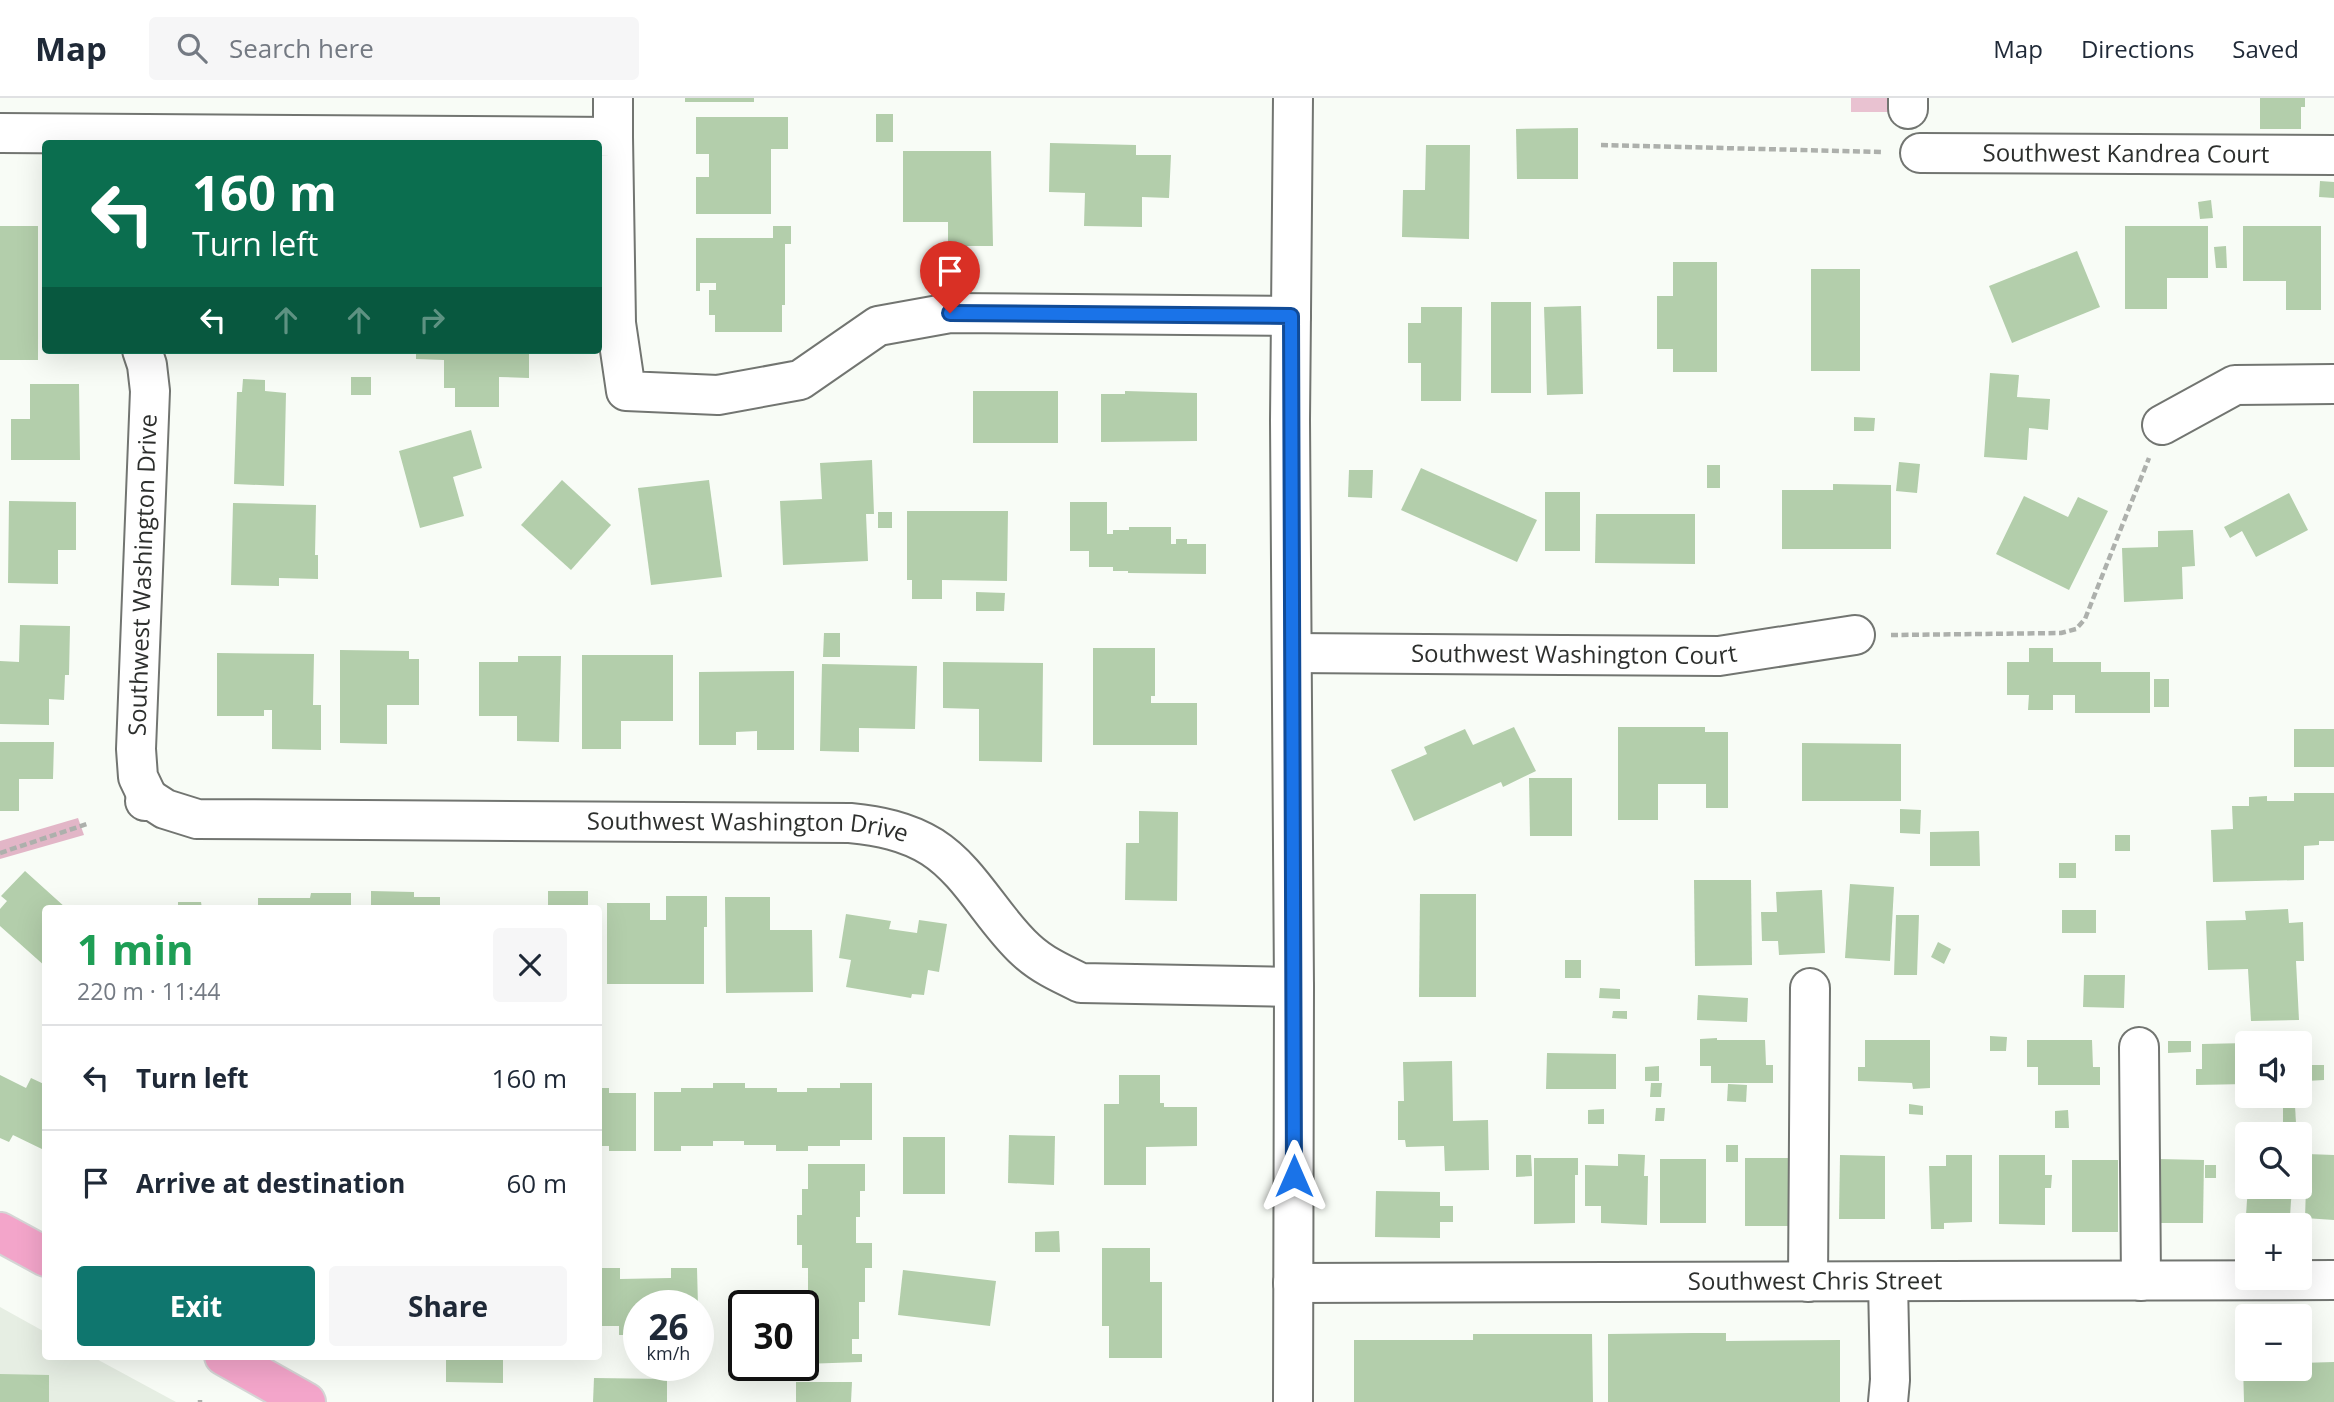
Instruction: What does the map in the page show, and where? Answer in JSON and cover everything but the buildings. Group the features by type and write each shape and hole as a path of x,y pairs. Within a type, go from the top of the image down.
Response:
{"main road":[{"path":"0,1232 42,1255"},
{"path":"232,1360 306,1402"}],"street":[{"path":"613,98 616,323 626,391 718,395 800,380 877,326 950,313 1291,316"},
{"path":"1293,98 1293,1402"},
{"path":"0,133 110,139 613,137"},
{"name":"Southwest Kandrea Court","path":"1920,153 2334,155"},
{"name":"Southwest Washington Drive","path":"143,354 150,391 136,749 138,777 146,799 197,820 850,822 881,826 906,833 933,847 951,863 1026,951 1052,970 1081,983 1294,988"},
{"path":"2162,425 2235,385 2334,384"},
{"name":"Southwest Washington Court","path":"1292,653 1719,656 1855,635"},
{"path":"1808,1282 1810,988"},
{"path":"2139,1047 2141,1281"},
{"name":"Southwest Chris Street","path":"1293,1283 2334,1280"},
{"path":"1888,1282 1888,1402"}],"path":[{"path":"1601,145 1920,153"},
{"path":"1855,635 2061,633 2076,629 2085,619 2162,425"},
{"path":"0,853 88,824"}],"shaded area":[{"path":"1851,98 1901,98 1901,112 1851,112"},
{"path":"78,818 84,835 0,859 0,841"},
{"path":"0,1307 42,1330 42,1360 98,1360 176,1402 0,1402"}],"route":[{"path":"950,313 1291,316 1294,1176"}]}
